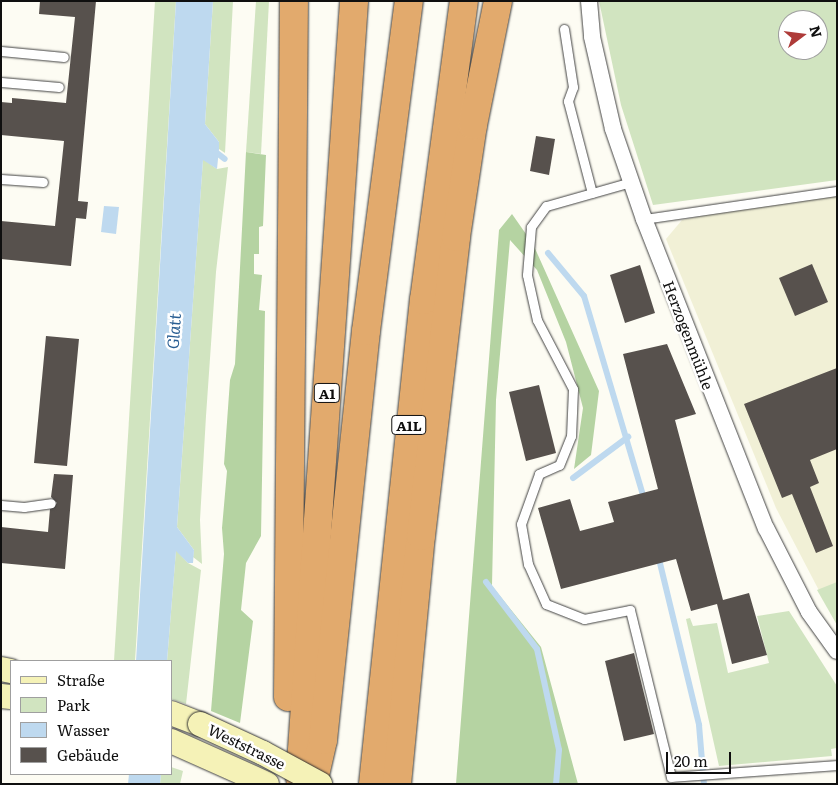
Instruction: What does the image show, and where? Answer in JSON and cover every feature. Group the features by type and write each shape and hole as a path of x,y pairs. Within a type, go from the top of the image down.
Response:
{"highway":[{"path":"293,784 288,698 294,1"},
{"name":"A1","path":"299,784 354,1"},
{"path":"314,784 323,740 366,331 409,1"},
{"name":"A1L","path":"372,784 422,319 464,1"},
{"path":"397,784 421,536 456,237 473,125 498,1"}],"main road":[{"name":"Weststrasse","path":"172,713 263,752 320,784"},
{"name":"Weststrasse","path":"172,741 267,784"}],"street":[{"name":"Herzogenmühle","path":"589,1 592,37 613,129 644,219 766,528 809,612 837,651"}],"lane":[{"path":"564,29 573,86 568,102 592,193"},
{"path":"1,51 64,57"},
{"path":"1,82 59,87"},
{"path":"1,178 43,182"},
{"path":"632,182 546,206 531,228 527,275 536,320 573,390 571,436 559,465 539,474 521,524 528,564 546,604 584,619 630,610 673,779 837,765"},
{"path":"644,219 837,191"},
{"path":"1,505 24,507 51,503"}],"green space":[{"path":"155,1 176,1 135,660 114,660"},
{"path":"213,1 233,1 225,153 219,149 219,142 205,124"},
{"path":"256,1 269,1 261,154 246,152"},
{"path":"599,1 837,1 837,180 653,205 621,105"},
{"path":"246,152 266,155 263,226 259,227 259,254 254,254 254,274 262,275 259,310 265,311 261,536 246,563 241,610 253,621 240,723 211,711 224,554 222,528 227,471 224,464 230,380 235,364"},
{"path":"203,159 217,169 228,167 216,272 206,416 200,520 202,564 193,557 194,550 177,527"},
{"path":"837,193 837,625 776,508 666,239 682,220 784,199"},
{"path":"512,214 533,244 599,391 591,455 574,469 583,408 566,342 537,270 510,240 496,400 492,586 541,647 578,784 456,784 499,230"},
{"path":"176,550 188,563 201,570 186,704 172,699 172,660 167,660"},
{"path":"837,582 837,625 817,590"},
{"path":"789,611 837,686 837,748 831,749 832,756 719,766 686,619 690,618 693,626 717,623 728,673 769,663 757,616"},
{"path":"172,767 183,771 180,784 160,784 161,775 172,775"}],"water":[{"name":"Glatt","path":"176,1 213,1 205,124 219,142 219,149 217,169 203,160 177,527 194,550 193,563 188,563 176,551 167,660 136,660"},
{"path":"104,206 119,207 116,234 101,232"},
{"path":"129,775 161,775 160,784 128,784"}],"building":[{"path":"40,1 96,1 78,201 88,202 86,219 76,218 71,266 1,259 1,221 55,226 64,141 1,135 1,102 12,103 12,98 66,103 75,17 39,14"},
{"path":"536,136 555,139 549,175 530,171"},
{"path":"812,264 828,302 795,316 779,278"},
{"path":"640,265 655,313 625,323 610,275"},
{"path":"46,336 79,339 67,466 34,463"},
{"path":"667,344 696,414 675,420 723,600 749,593 767,655 732,664 717,604 691,611 676,559 561,589 538,508 570,499 580,531 614,522 608,502 658,489 623,354"},
{"path":"837,368 837,449 810,460 819,483 810,487 833,546 816,553 792,494 782,498 744,404"},
{"path":"539,385 556,453 526,461 509,392"},
{"path":"54,474 73,475 65,569 1,563 1,527 48,532 50,509 57,503 51,497"},
{"path":"634,653 654,734 624,741 605,661"}],"waterway":[{"path":"212,149 225,159"},
{"path":"548,253 584,296 644,499"},
{"path":"573,478 628,437"},
{"path":"658,555 699,725 704,784"},
{"path":"486,582 537,649 559,750 556,784"}]}
